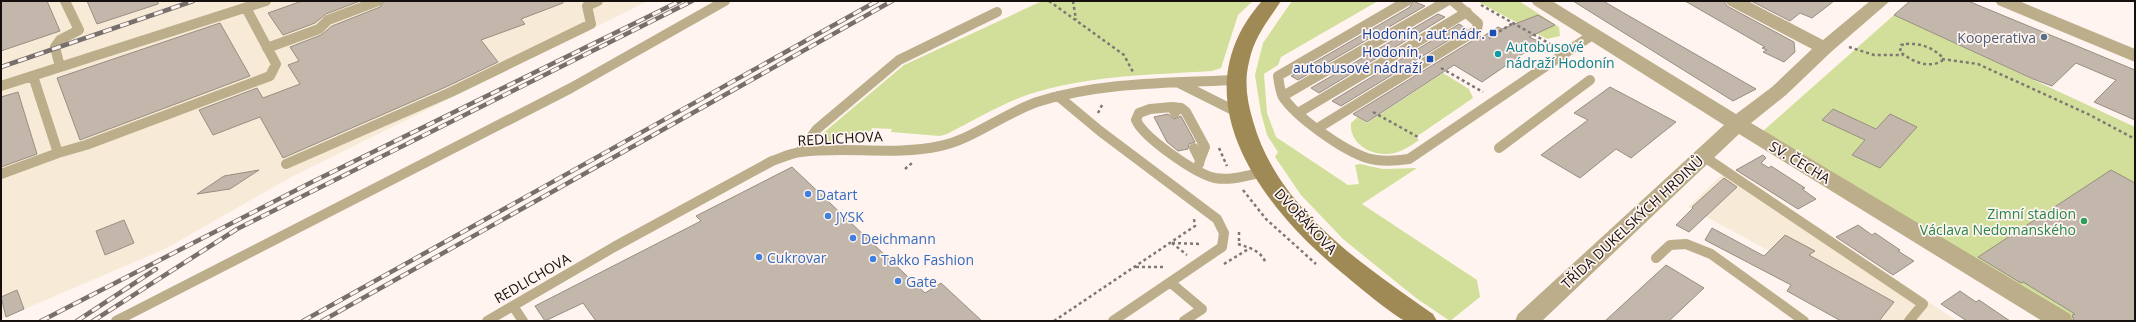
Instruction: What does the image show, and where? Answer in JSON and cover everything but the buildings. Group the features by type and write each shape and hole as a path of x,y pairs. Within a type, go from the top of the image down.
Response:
{"main road":[{"name":"DVOŘÁKOVA","path":"1272,1 1249,33 1240,54 1235,80 1239,113 1251,147 1276,192 1319,239 1376,287 1424,321"}],"street":[{"name":"SV. ČECHA","path":"1540,1 1592,35 2061,321"},
{"path":"1734,1 1824,48"},
{"name":"TŘÍDA DUKELSKÝCH HRDINŮ","path":"1527,321 1738,123 1779,91 1824,48 1881,1"},
{"path":"2004,1 2135,56"}],"lane":[{"path":"60,67 55,47 60,40 79,30 65,1"},
{"path":"1,86 266,1"},
{"path":"267,48 319,30 328,20 378,1"},
{"path":"286,164 451,92 591,24 588,6 598,1"},
{"path":"116,321 571,88 725,1"},
{"path":"1407,1 1278,76 1283,96 1298,113 1318,128 1365,158 1389,161 1409,158 1592,35"},
{"path":"1283,96 1447,1"},
{"path":"1318,128 1477,30 1478,23 1454,1"},
{"path":"1,174 58,153 86,145 265,79 273,73 276,64 246,8"},
{"path":"800,152 816,129 899,60 997,12"},
{"path":"1298,113 1467,12"},
{"path":"33,76 58,153"},
{"name":"REDLICHOVA","path":"487,321 614,247 772,161 800,152 910,149 940,146 962,138 1024,107 1058,96 1103,88 1235,80"},
{"path":"1499,148 1590,80"},
{"path":"1178,83 1239,113"},
{"path":"1058,96 1100,131 1217,219 1222,226 1225,241 1222,247 1113,321"},
{"path":"1199,165 1205,147 1186,112 1181,108 1174,110 1156,107 1138,116 1136,121 1137,127 1142,134 1199,165 1210,176 1221,178 1264,172"},
{"path":"1194,148 1199,165"},
{"path":"1703,156 1720,165 1923,304 1909,321"},
{"path":"1656,258 1670,245 1686,244 1711,254 1804,321"},
{"path":"1171,283 1202,309 1184,321"},
{"path":"513,306 523,321"}],"path":[{"path":"1049,1 1124,55 1136,78"},
{"path":"1073,1 1076,21"},
{"path":"1480,4 1552,44"},
{"path":"1502,30 1513,23"},
{"path":"1942,59 1940,64 1929,66 1914,62 1903,55 1900,49 1902,45 1911,43 1933,49 1942,59 1978,64 2088,114 2135,138"},
{"path":"1847,46 1874,55 1903,55"},
{"path":"1512,62 1522,66"},
{"path":"1373,112 1420,138"},
{"path":"1054,321 1195,226 1194,217"},
{"path":"1171,243 1183,252"},
{"path":"1239,244 1250,248 1264,257 1266,264"},
{"path":"1240,254 1250,248"},
{"path":"1135,267 1162,266 1173,270 1181,276"}],"shaded area":[{"path":"1,1 648,1 293,176 165,249 1,319"},
{"path":"1725,172 1807,229 1815,225 1957,321 1844,321 1862,301 1688,207"}],"green space":[{"path":"1042,1 1253,1 1238,15 1221,68 1212,71 1119,77 1072,83 1049,88 1006,103 947,134 940,136 891,132 892,129 872,128 871,131 837,138 832,144 822,139 822,134 904,65"},
{"path":"1292,1 1378,1 1281,57 1278,65 1264,74 1267,113 1276,137 1348,185 1359,184 1355,165 1360,164 1383,169 1417,168 1362,204 1477,280 1480,297 1450,321 1416,298 1343,239 1301,195 1275,157 1278,152 1267,135 1261,113 1255,75 1263,43"},
{"path":"1477,1 1519,1 1559,27 1560,36 1547,39"},
{"path":"1894,15 2135,127 2135,321 2065,321 1763,131"},
{"path":"1443,73 1469,89 1473,98 1416,137 1419,140 1398,152 1379,154 1364,148 1354,138 1351,131 1351,123 1358,117 1367,123"}],"railway":[{"path":"1,67 193,1"},
{"path":"41,321 312,182 680,1"},
{"path":"93,321 237,229 692,1"},
{"path":"303,321 877,1"},
{"path":"322,321 892,1"},
{"path":"77,321 156,269"}],"place":[{"name":"Hodonín, aut.nádr.","path":"1493,33"},
{"name":"Kooperativa","path":"2044,37"},
{"name":"Autobusové nádraží Hodonín","path":"1498,54"},
{"name":"Hodonín, autobusové nádraží","path":"1430,59"},
{"name":"Datart","path":"808,194"},
{"name":"JYSK","path":"828,216"},
{"name":"Zimní stadion Václava Nedomanského","path":"2084,221"},
{"name":"Deichmann","path":"853,238"},
{"name":"Cukrovar","path":"759,257"},
{"name":"Takko Fashion","path":"873,259"},
{"name":"Gate","path":"898,281"}]}
